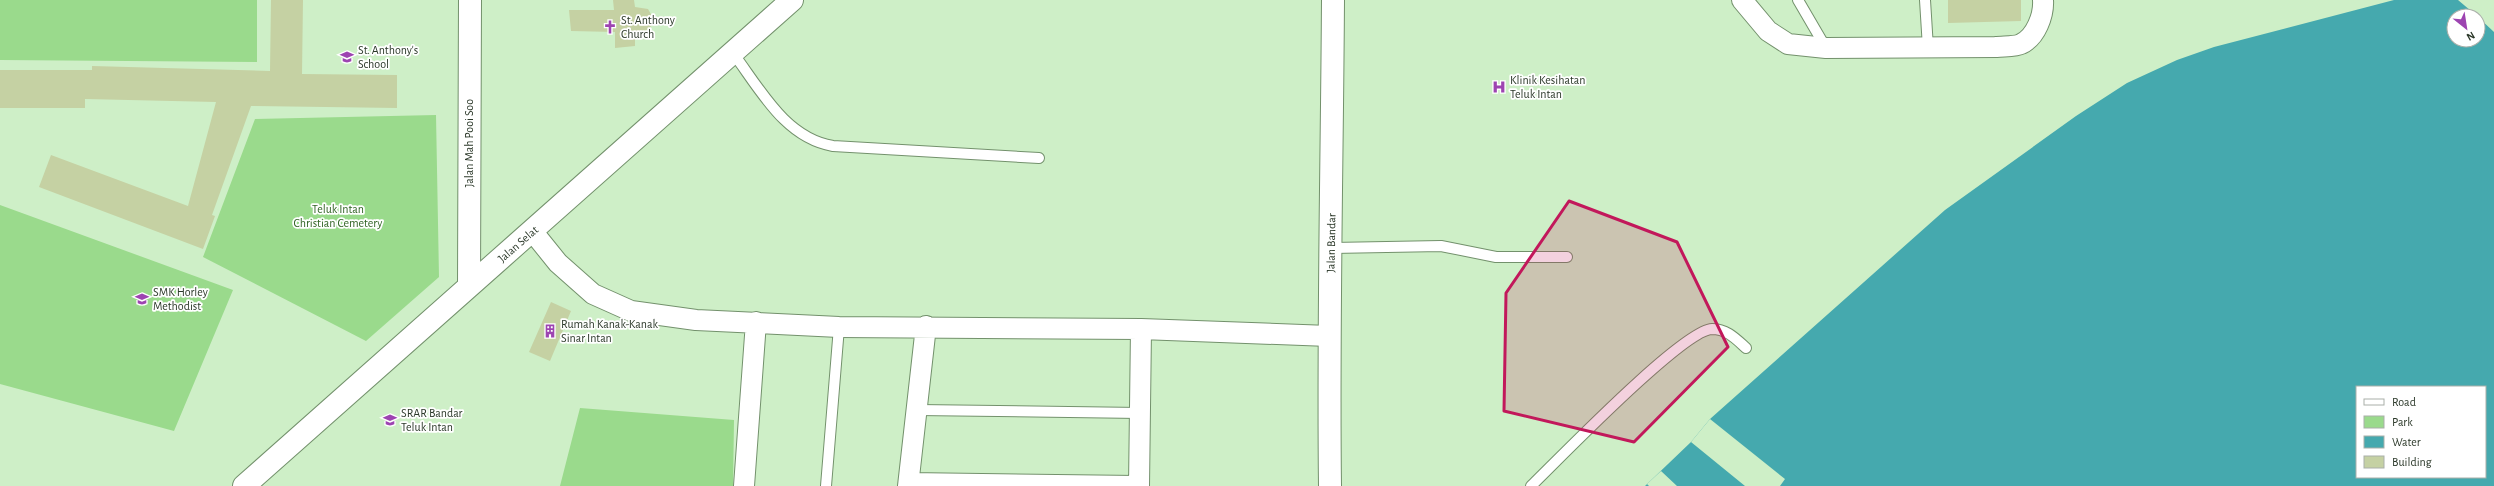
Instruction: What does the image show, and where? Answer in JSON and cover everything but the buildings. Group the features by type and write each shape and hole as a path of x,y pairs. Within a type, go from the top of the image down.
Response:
{"street":[{"name":"Jalan Mah Pooi Soo","path":"469,286 470,0"},
{"name":"Jalan Selat","path":"244,486 469,286 533,232 792,0"},
{"name":"Jalan Bandar","path":"1330,486 1329,336 1332,248 1333,0"},
{"path":"1742,0 1768,31 1788,44 1826,48 1996,47 2021,44 2034,32 2044,9 2043,0"},
{"path":"533,232 558,263 593,294 631,311 696,320 839,327 926,326 1141,329 1329,336"},
{"path":"744,486 756,322"},
{"path":"926,326 909,485 1138,486 1141,329"}],"lane":[{"path":"1798,0 1826,48"},
{"path":"1925,0 1928,48"},
{"path":"733,53 785,121 802,136 816,143 832,146 1039,158"},
{"path":"1332,248 1441,246 1496,256 1568,257"},
{"path":"826,486 839,327"},
{"path":"1531,486 1662,360 1687,340 1711,329 1728,332 1746,348"},
{"path":"917,410 1140,414"}],"highlighted area":[{"path":"1569,201 1677,242 1728,347 1634,442 1504,411 1506,293"}],"green space":[{"path":"0,0 257,0 257,62 0,60"},
{"name":"Teluk Intan Christian Cemetery","path":"436,115 439,277 366,341 203,257 255,119"},
{"path":"0,205 233,290 174,431 0,384"},
{"path":"580,408 734,420 733,486 560,486"}],"water":[{"path":"2394,0 2458,0 2468,8 2446,8 2446,48 2486,48 2486,24 2494,32 2494,486 1645,486 1691,442 1710,419 1945,210 2076,116 2127,83 2177,60 2214,47"}],"pier":[{"path":"1710,419 1785,479 1780,486 1745,486 1691,442"},
{"path":"1661,471 1677,486 1649,486 1647,484"}],"place":[{"name":"St. Anthony Church","path":"610,27"},
{"name":"St. Anthony's School","path":"347,57"},
{"name":"Klinik Kesihatan Teluk Intan","path":"1499,87"},
{"name":"SMK Horley Methodist","path":"142,299"},
{"name":"Rumah Kanak-Kanak Sinar Intan","path":"550,331"},
{"name":"SRAR Bandar Teluk Intan","path":"390,420"}]}
